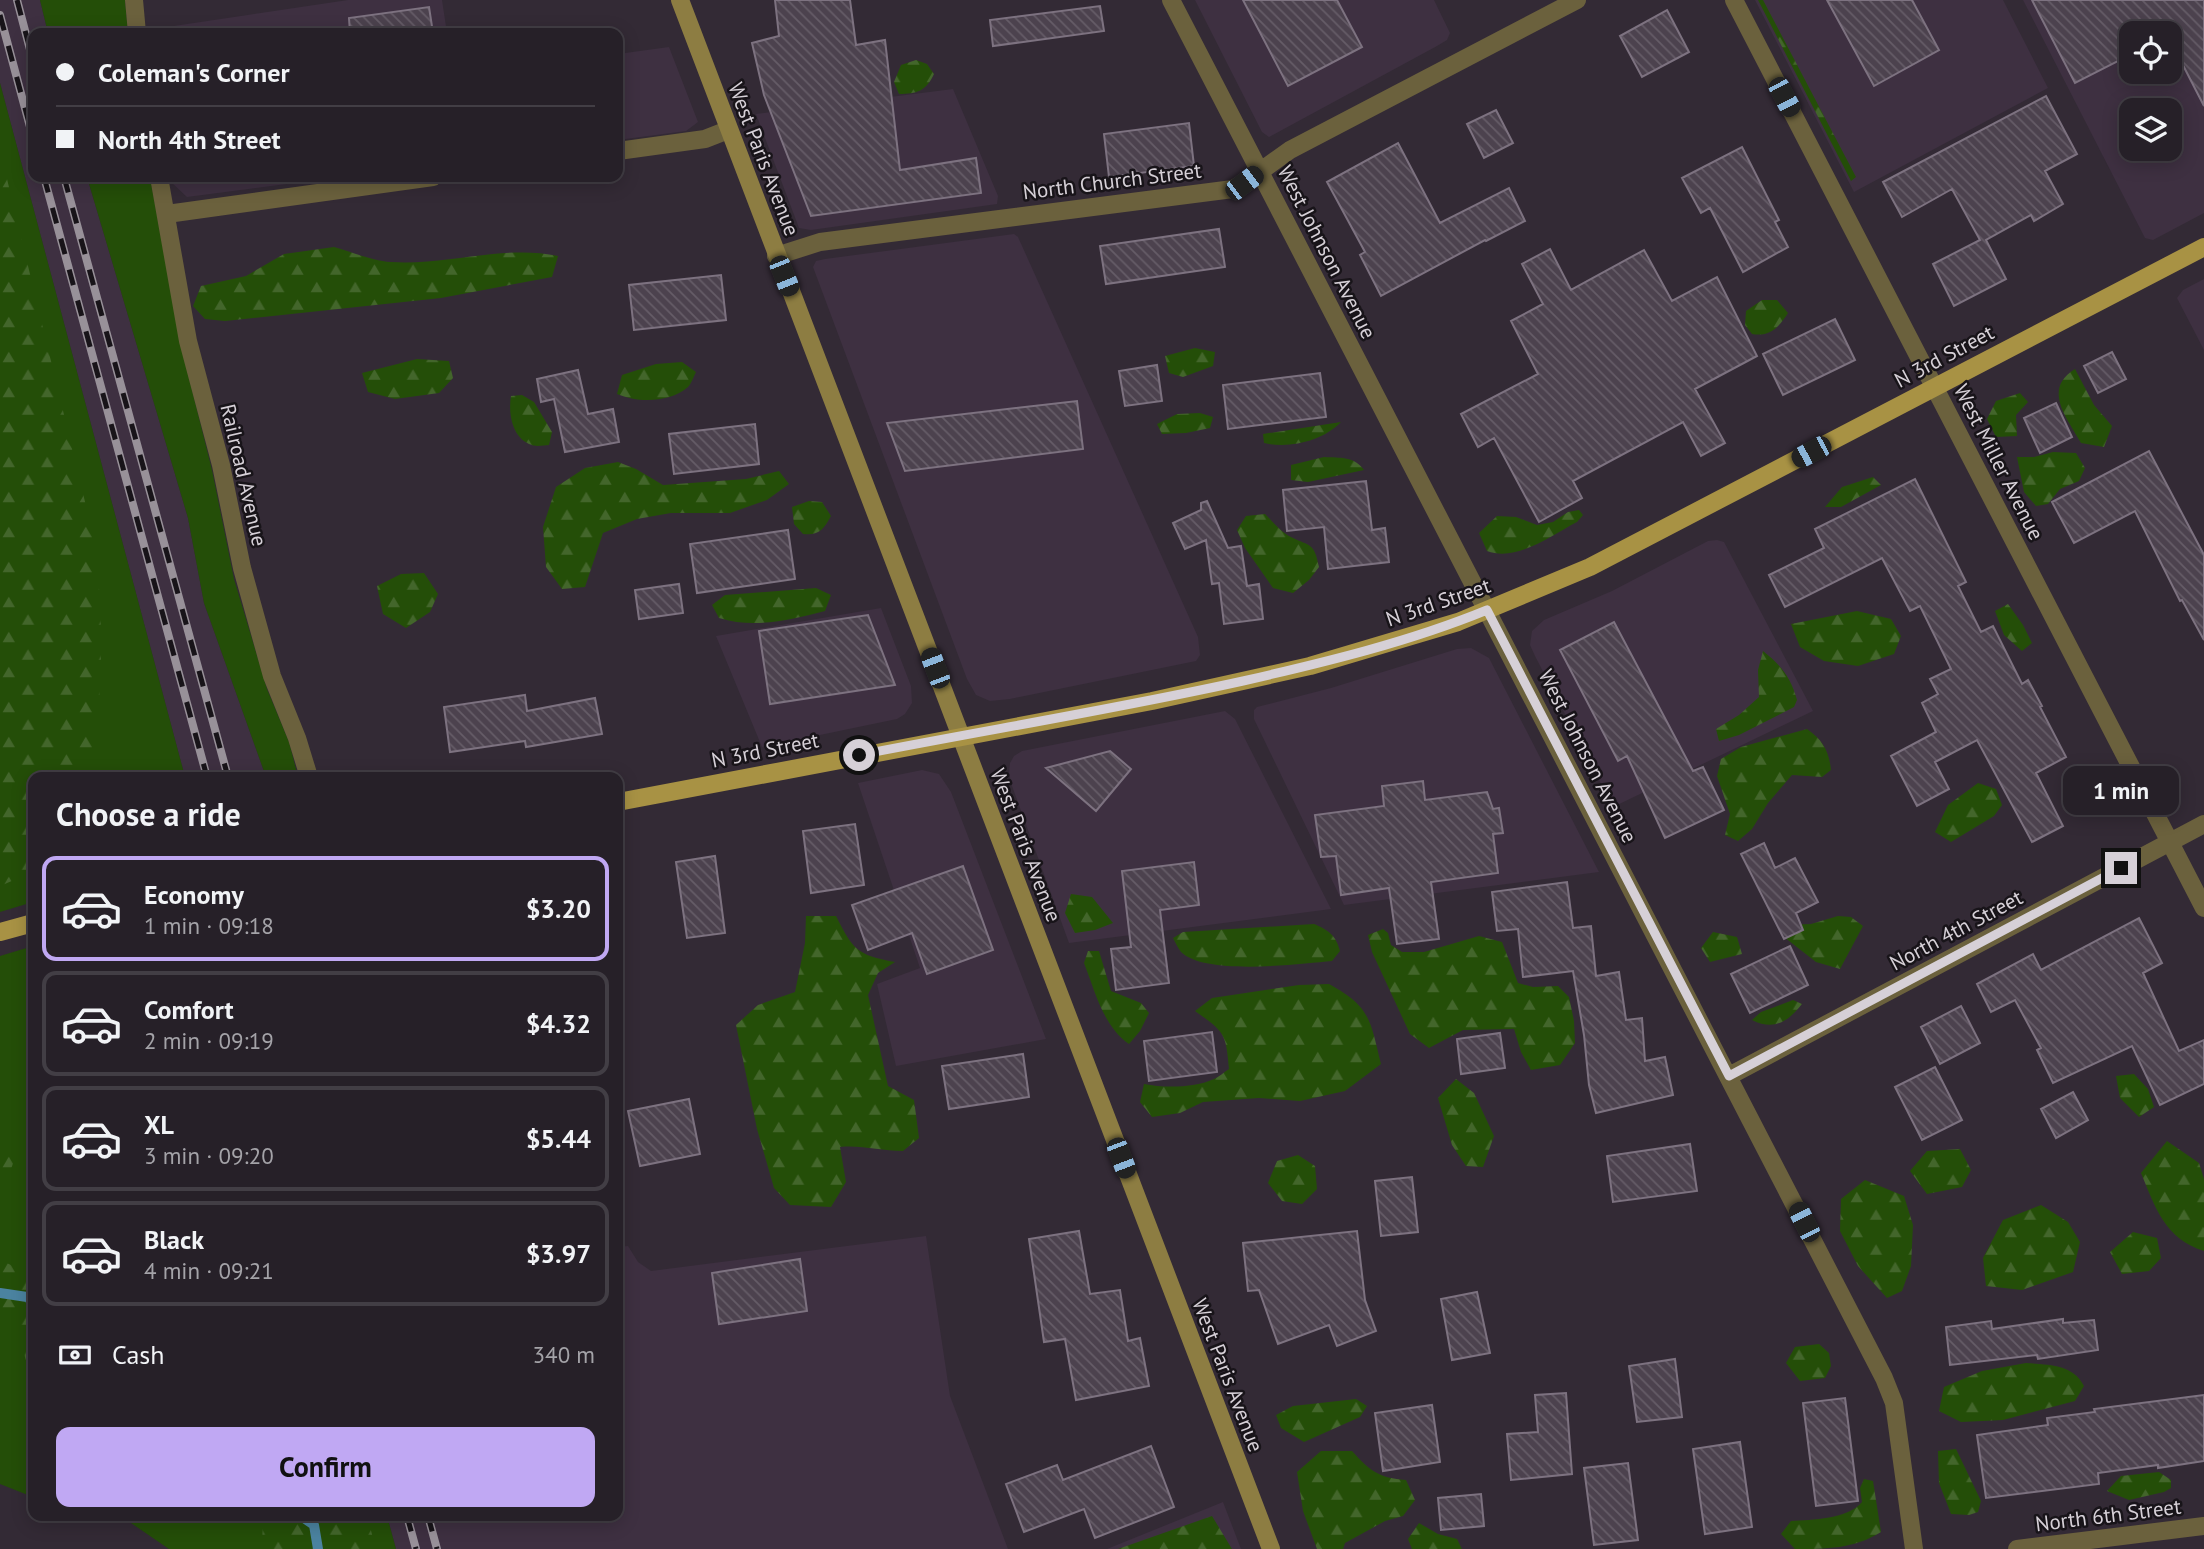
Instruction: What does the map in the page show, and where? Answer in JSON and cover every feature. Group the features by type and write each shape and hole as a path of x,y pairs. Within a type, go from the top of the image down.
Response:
{"main road":[{"name":"West Paris Avenue","path":"680,0 1271,1549"},
{"name":"N 3rd Street","path":"623,801 1152,701 1310,666 1458,622 1590,567 2204,247"},
{"path":"0,932 28,924"}],"street":[{"path":"134,0 137,28"},
{"name":"West Johnson Avenue","path":"1171,0 1889,1390 1900,1438 1914,1549"},
{"name":"North Church Street","path":"776,256 820,242 1233,189 1290,150 1577,0"},
{"name":"West Miller Avenue","path":"1734,0 2204,908"},
{"path":"623,150 705,139 728,130"},
{"name":"Railroad Avenue","path":"160,182 188,341 221,465 242,568 272,676 307,772"},
{"path":"167,214 397,182"},
{"name":"North 4th Street","path":"1729,1076 2204,824"},
{"name":"North 6th Street","path":"2017,1549 2204,1526"}],"shaded area":[{"path":"0,0 40,0 47,28 28,28 28,182 88,182 188,518 204,603 264,772 184,772 0,83"},
{"path":"348,0 442,0 446,28 160,28"},
{"path":"1195,0 1434,0 1450,33 1447,40 1437,46 1269,137 1262,132"},
{"path":"1755,0 2003,0 2048,88 1854,192"},
{"path":"2023,0 2204,0 2204,213 2153,240 2145,238"},
{"path":"669,47 698,122 686,131 623,139 623,53"},
{"path":"953,89 998,196 997,204 811,230 799,228 756,114"},
{"path":"171,182 302,182 187,197"},
{"path":"1014,234 1018,237 1198,637 1200,655 1196,661 990,701 976,695 967,679 813,267 816,261 825,259"},
{"path":"2204,279 2204,350 2177,298 2183,290"},
{"path":"1708,541 1724,542 1813,711 1613,807 1535,656 1530,645 1532,631 1544,620 1612,591"},
{"path":"881,608 911,686 912,703 905,714 897,719 762,747 716,636"},
{"path":"1471,648 1489,658 1599,872 1344,905 1254,719 1254,710 1457,649"},
{"path":"1225,711 1235,719 1331,909 1069,943 1012,786 1009,773 1014,756 1022,751"},
{"path":"922,770 939,774 951,792 1046,1039 896,1066 877,984 920,968 858,783"},
{"path":"926,1236 950,1396 1008,1549 396,1549 388,1521 623,1521 623,1246 628,1246 638,1262 651,1271"},
{"path":"1223,1502 1241,1549 1107,1549"}],"green space":[{"path":"40,0 125,0 128,28 47,28"},
{"path":"1758,0 1763,0 1856,177 1851,181"},
{"path":"916,60 927,64 934,74 920,90 899,94 894,82 901,65"},
{"path":"0,83 184,772 28,772 28,904 0,912"},
{"path":"0,150 94,539 100,599 101,658 92,772 28,772 28,874 0,886"},
{"path":"88,182 151,182 181,346 212,470 234,579 267,689 289,742 297,772 264,772 204,603 188,518"},
{"path":"334,247 391,262 433,261 517,252 558,256 552,277 441,298 225,321 205,319 193,306 201,286 246,276 284,254"},
{"path":"1762,300 1777,300 1788,313 1773,330 1764,334 1752,334 1745,325 1746,311"},
{"path":"1195,348 1215,352 1213,366 1183,377 1169,373 1165,356"},
{"path":"417,359 449,361 453,378 439,393 395,399 368,392 362,373"},
{"path":"682,362 696,372 689,386 672,396 644,400 617,394 622,375 656,364"},
{"path":"2075,369 2094,405 2112,426 2104,447 2081,443 2060,404 2060,385"},
{"path":"2020,393 2028,402 2016,415 2017,436 1996,437 1987,419 1996,401"},
{"path":"522,395 534,402 552,432 549,445 532,445 525,442 516,431 510,410 511,396"},
{"path":"1200,413 1213,417 1210,428 1162,434 1157,424 1177,414"},
{"path":"1341,422 1325,434 1305,442 1284,445 1264,443 1263,434"},
{"path":"2053,452 2076,453 2085,468 2079,481 2060,489 2048,504 2036,506 2024,492 2017,457 2034,457"},
{"path":"1324,457 1351,460 1364,470 1308,482 1291,480 1291,465"},
{"path":"618,462 663,485 746,479 779,471 789,484 767,500 730,513 671,513 637,519 603,533 585,587 562,589 546,567 543,527 556,487 585,468"},
{"path":"1873,477 1881,485 1841,507 1825,507 1842,487"},
{"path":"809,501 822,502 831,516 820,531 803,534 794,524 792,507"},
{"path":"1579,510 1583,515 1577,522 1533,546 1510,553 1487,551 1479,533 1497,516 1516,517 1537,525 1553,522 1568,512"},
{"path":"1265,514 1291,537 1311,546 1315,553 1319,567 1309,580 1293,593 1273,588 1245,548 1237,530 1246,516"},
{"path":"424,573 438,594 430,612 406,628 383,614 377,586 401,574"},
{"path":"816,588 831,595 825,611 785,620 759,623 732,621 719,618 712,605 725,595"},
{"path":"2008,604 2032,643 2022,651 2004,635 1995,611"},
{"path":"1857,611 1891,619 1901,636 1894,654 1858,666 1824,661 1800,647 1791,624"},
{"path":"1763,651 1775,661 1788,679 1797,700 1794,707 1739,735 1719,741 1716,729 1739,715 1759,697 1758,670"},
{"path":"1807,729 1824,746 1831,770 1822,777 1792,775 1768,803 1752,829 1738,841 1725,835 1730,814 1717,776 1721,759 1741,747"},
{"path":"1978,783 1996,789 2002,805 1994,816 1951,842 1935,832 1948,805"},
{"path":"1071,894 1092,897 1113,923 1095,930 1075,933 1065,913"},
{"path":"806,916 836,916 857,949 895,962 878,973 868,995 888,1086 914,1100 919,1138 903,1151 840,1147 846,1182 831,1207 790,1205 774,1188 757,1129 736,1025 758,1005 795,992 805,943"},
{"path":"1838,916 1851,917 1863,926 1840,969 1816,962 1784,937 1787,925 1811,924"},
{"path":"1314,924 1327,931 1336,941 1340,951 1332,961 1253,967 1210,964 1181,952 1173,938 1183,932"},
{"path":"1383,929 1388,933 1391,945 1402,952 1424,952 1479,936 1502,942 1518,983 1533,987 1558,986 1569,997 1575,1043 1560,1065 1531,1070 1521,1052 1514,1029 1463,1030 1429,1048 1410,1034 1372,952 1368,935"},
{"path":"1713,932 1737,937 1742,954 1710,962 1701,948"},
{"path":"28,948 28,1495 0,1484 0,956"},
{"path":"1088,951 1099,951 1111,991 1141,1003 1149,1013 1140,1031 1129,1044 1113,1028 1101,1007 1084,963"},
{"path":"1329,984 1353,1000 1367,1016 1381,1064 1345,1091 1300,1101 1259,1098 1203,1102 1180,1113 1152,1117 1140,1102 1144,1084 1189,1086 1216,1078 1229,1069 1227,1048 1222,1035 1213,1024 1195,1011 1212,998 1299,985"},
{"path":"1793,1000 1802,1004 1780,1023 1767,1025 1752,1020 1761,1012"},
{"path":"2134,1074 2148,1089 2154,1107 2139,1117 2120,1098 2116,1076"},
{"path":"1456,1079 1474,1093 1494,1136 1483,1167 1466,1166 1452,1145 1438,1098"},
{"path":"2167,1141 2199,1163 2204,1179 2204,1251 2180,1239 2171,1230 2157,1209 2141,1173"},
{"path":"20,1144 11,1169 0,1176 0,1150"},
{"path":"1960,1149 1971,1170 1962,1187 1927,1194 1910,1171 1927,1151"},
{"path":"1298,1155 1315,1166 1317,1189 1302,1204 1282,1201 1268,1183 1277,1161"},
{"path":"1865,1180 1904,1196 1913,1225 1911,1266 1902,1291 1887,1298 1858,1266 1840,1231 1841,1199"},
{"path":"2041,1205 2068,1222 2080,1242 2073,1272 2022,1290 1986,1286 1983,1258 2003,1220"},
{"path":"2133,1232 2157,1238 2161,1258 2149,1271 2122,1274 2110,1252"},
{"path":"0,1260 28,1273 28,1369 18,1329 0,1308"},
{"path":"1819,1344 1829,1353 1831,1366 1825,1378 1800,1381 1786,1363 1795,1347"},
{"path":"2026,1363 2060,1367 2074,1373 2084,1386 2075,1401 2003,1420 1961,1422 1939,1411 1944,1387 1982,1371"},
{"path":"1356,1399 1367,1406 1360,1417 1304,1442 1281,1428 1276,1415 1293,1406"},
{"path":"1956,1449 1981,1501 1978,1512 1969,1515 1951,1514 1939,1483 1938,1451"},
{"path":"1321,1451 1352,1451 1376,1472 1406,1480 1415,1500 1403,1516 1385,1521 1345,1543 1343,1549 1317,1549 1303,1511 1297,1472"},
{"path":"2159,1472 2171,1480 2171,1488 2164,1492 2129,1500 2107,1491 2121,1476"},
{"path":"1864,1479 1873,1481 1881,1532 1850,1545 1806,1549 1795,1549 1781,1534 1791,1521 1829,1518 1856,1508 1862,1502 1860,1488"},
{"path":"1212,1516 1232,1549 1118,1549"},
{"path":"122,1521 388,1521 396,1549 169,1549 131,1523"},
{"path":"263,1521 368,1521 376,1549 262,1549"},
{"path":"1419,1523 1438,1534 1457,1539 1462,1549 1412,1549 1408,1539"}],"building":[{"path":"775,0 850,0 856,45 885,40 900,170 976,158 981,193 811,216 764,95 752,43 779,36"},
{"path":"1243,0 1337,0 1362,47 1288,86"},
{"path":"1827,0 1912,0 1939,50 1874,86"},
{"path":"2032,0 2204,0 2204,106 2182,63 2182,21 2119,21 2119,61 2075,83"},
{"path":"1100,6 1104,31 993,46 990,20"},
{"path":"429,7 432,28 350,28 349,18"},
{"path":"1667,10 1689,52 1642,77 1620,36"},
{"path":"2046,96 2077,154 2045,171 2063,204 2034,221 2031,215 1986,240 2006,279 1954,306 1933,264 1980,240 1952,189 1902,217 1883,182"},
{"path":"1496,110 1513,143 1484,158 1467,124"},
{"path":"1189,123 1194,166 1109,177 1104,134"},
{"path":"1398,143 1440,223 1509,188 1525,221 1381,296 1360,255 1365,252 1327,182"},
{"path":"1742,147 1779,220 1775,222 1788,247 1743,272 1710,208 1701,213 1682,178"},
{"path":"1219,229 1225,267 1106,284 1100,246"},
{"path":"1550,249 1571,290 1644,250 1672,301 1717,277 1757,356 1695,389 1725,443 1701,456 1683,422 1573,481 1582,498 1539,522 1494,438 1478,447 1461,414 1538,374 1511,321 1543,304 1522,264"},
{"path":"721,275 726,320 634,330 629,285"},
{"path":"1835,319 1855,360 1783,395 1763,354"},
{"path":"2112,352 2126,379 2098,393 2084,366"},
{"path":"1157,365 1162,401 1125,406 1119,371"},
{"path":"578,370 588,414 613,409 619,442 565,452 554,399 541,402 537,379"},
{"path":"1320,373 1326,417 1228,429 1223,385"},
{"path":"1077,401 1083,449 905,471 887,423"},
{"path":"2056,403 2072,437 2040,453 2024,418"},
{"path":"755,424 759,464 674,474 669,434"},
{"path":"2149,451 2204,555 2204,640 2182,600 2180,601 2135,511 2074,543 2052,502"},
{"path":"1915,479 1966,582 1958,586 1981,632 1993,626 2022,684 2028,680 2066,757 2036,773 2063,826 2032,842 1977,740 1935,762 1949,789 1917,806 1891,756 1936,732 1922,703 1938,694 1930,679 1951,669 1920,606 1910,611 1882,558 1785,607 1769,575 1824,548 1815,529"},
{"path":"1366,481 1372,530 1385,528 1389,562 1328,569 1324,527 1287,531 1283,490"},
{"path":"1207,501 1228,548 1241,546 1247,586 1259,584 1263,619 1224,624 1219,583 1212,584 1206,540 1185,549 1173,523 1201,510 1201,503"},
{"path":"788,530 795,579 697,593 690,544"},
{"path":"679,584 683,613 639,619 635,590"},
{"path":"868,615 895,685 770,704 759,631"},
{"path":"1614,622 1693,771 1703,767 1724,810 1665,838 1627,756 1618,761 1560,650"},
{"path":"525,695 527,711 595,698 602,734 526,747 525,741 450,752 444,707"},
{"path":"1110,751 1131,769 1096,811 1046,768"},
{"path":"1423,781 1425,800 1487,792 1493,809 1499,808 1503,833 1493,834 1498,873 1431,882 1439,939 1397,944 1389,888 1341,895 1336,856 1321,857 1315,815 1384,806 1382,786"},
{"path":"855,824 864,885 811,893 803,831"},
{"path":"1764,843 1775,868 1795,858 1818,902 1796,913 1803,930 1784,939 1741,854"},
{"path":"715,856 725,933 687,938 676,862"},
{"path":"1194,862 1199,905 1160,910 1169,983 1116,990 1111,949 1131,947 1122,871"},
{"path":"963,866 993,950 927,974 912,933 868,950 852,905"},
{"path":"1567,882 1573,928 1591,926 1596,976 1619,972 1626,1020 1642,1018 1645,1061 1665,1057 1673,1095 1596,1113 1589,1085 1573,971 1523,977 1518,929 1497,931 1492,892"},
{"path":"2139,918 2162,963 2143,973 2179,1051 2204,1040 2204,1084 2160,1105 2132,1046 2053,1083 2037,1050 2041,1048 2015,1000 1991,1012 1977,984 2033,954 2041,970"},
{"path":"1790,946 1808,985 1750,1013 1731,974"},
{"path":"1961,1006 1980,1043 1940,1064 1921,1027"},
{"path":"1212,1032 1217,1072 1149,1081 1144,1041"},
{"path":"1500,1033 1505,1068 1461,1074 1457,1039"},
{"path":"1023,1054 1029,1097 949,1109 942,1066"},
{"path":"1935,1067 1962,1120 1922,1140 1895,1087"},
{"path":"2073,1092 2088,1120 2056,1138 2041,1109"},
{"path":"689,1099 700,1154 640,1166 628,1111"},
{"path":"1690,1144 1697,1191 1613,1202 1607,1156"},
{"path":"1412,1177 1418,1232 1381,1236 1375,1181"},
{"path":"1079,1231 1090,1294 1120,1290 1128,1341 1140,1338 1149,1386 1076,1400 1065,1339 1044,1342 1029,1239"},
{"path":"1357,1231 1365,1300 1376,1331 1337,1346 1329,1325 1278,1344 1259,1290 1248,1291 1243,1243"},
{"path":"800,1259 807,1311 719,1324 712,1273"},
{"path":"1477,1292 1490,1353 1452,1360 1441,1299"},
{"path":"2063,1319 2063,1323 2094,1320 2098,1350 2038,1359 2037,1355 1950,1365 1946,1327 1991,1321 1992,1329"},
{"path":"1675,1359 1682,1417 1637,1422 1629,1366"},
{"path":"1566,1393 1572,1474 1511,1480 1507,1434 1538,1432 1535,1395"},
{"path":"2204,1395 2204,1461 2098,1473 2099,1484 1986,1498 1977,1435 2048,1425 2047,1418 2095,1412 2094,1409"},
{"path":"1845,1398 1858,1501 1816,1506 1803,1403"},
{"path":"1432,1405 1440,1462 1383,1471 1375,1413"},
{"path":"1740,1442 1752,1527 1705,1534 1693,1449"},
{"path":"1151,1446 1174,1507 1095,1538 1084,1509 1024,1532 1006,1484 1057,1465 1063,1480"},
{"path":"1628,1463 1638,1540 1594,1545 1584,1468"},
{"path":"1481,1494 1484,1526 1441,1530 1438,1498"}],"waterway":[{"path":"0,1293 28,1298"},
{"path":"308,1521 314,1525 318,1549"}],"railway":[{"path":"17,0 28,42"},
{"path":"0,15 28,119"},
{"path":"45,182 206,772"},
{"path":"65,182 227,772"},
{"path":"408,1521 416,1549"},
{"path":"429,1521 437,1549"}],"route":[{"path":"859,755 1152,701 1310,666 1458,622 1487,610 1729,1076 2121,868"}]}
